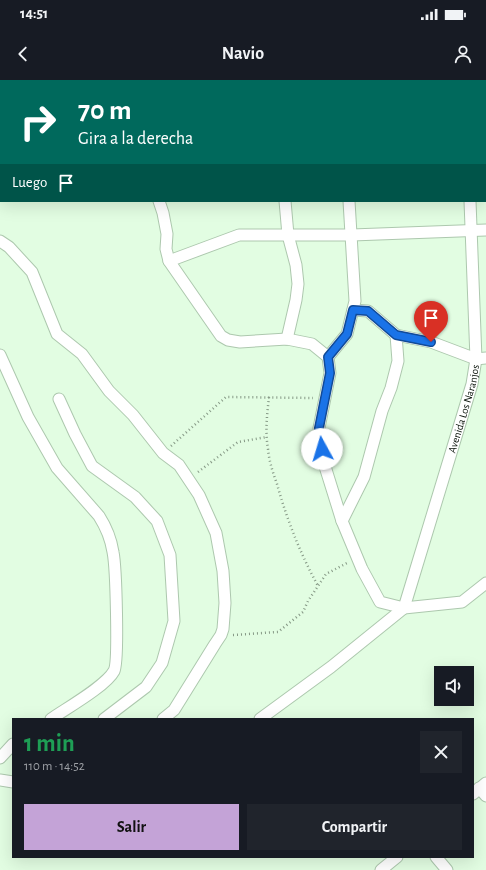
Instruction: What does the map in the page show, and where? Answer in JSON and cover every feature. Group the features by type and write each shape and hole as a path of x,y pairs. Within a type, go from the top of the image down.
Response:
{"street":[{"path":"159,202 167,234 166,249 169,261 221,336 228,340 240,342 287,339 312,344 328,357 330,373 319,428 323,460 342,521 362,569 380,602 404,608 462,602 486,583"},
{"path":"285,202 288,235 296,265 298,284 287,339"},
{"path":"328,357 347,334 355,301 349,202"},
{"name":"Avenida Los Naranjos","path":"404,608 481,358 470,202"},
{"path":"169,261 239,235 352,236 486,230"},
{"path":"0,241 9,247 32,272 57,334 82,354 109,391 133,415 163,453 179,465 199,495 216,533 223,571 225,603 223,629 218,640 174,710 164,718"},
{"path":"353,310 368,311 396,335 431,342 481,358"},
{"path":"342,521 364,477 382,411 398,361 396,335"},
{"path":"0,355 28,416 56,468 99,516 103,523 111,542 115,564 115,670 101,685 52,718"},
{"path":"59,399 92,466 135,497 157,521 170,555 174,621 162,663 146,688 105,718"},
{"path":"261,718 331,667 404,608"},
{"path":"0,758 12,745"},
{"path":"0,780 12,782"},
{"path":"381,870 396,858"},
{"path":"437,858 447,870"}],"path":[{"path":"168,449 226,396 311,398"},
{"path":"269,397 266,422 268,450 274,476 288,524 303,558 318,586"},
{"path":"193,476 238,442 267,437"},
{"path":"230,635 278,632 303,612 308,601 326,574 347,562 350,567"}],"route":[{"path":"322,449 319,428 330,373 328,357 347,334 353,310 368,311 396,335 431,342"}]}
